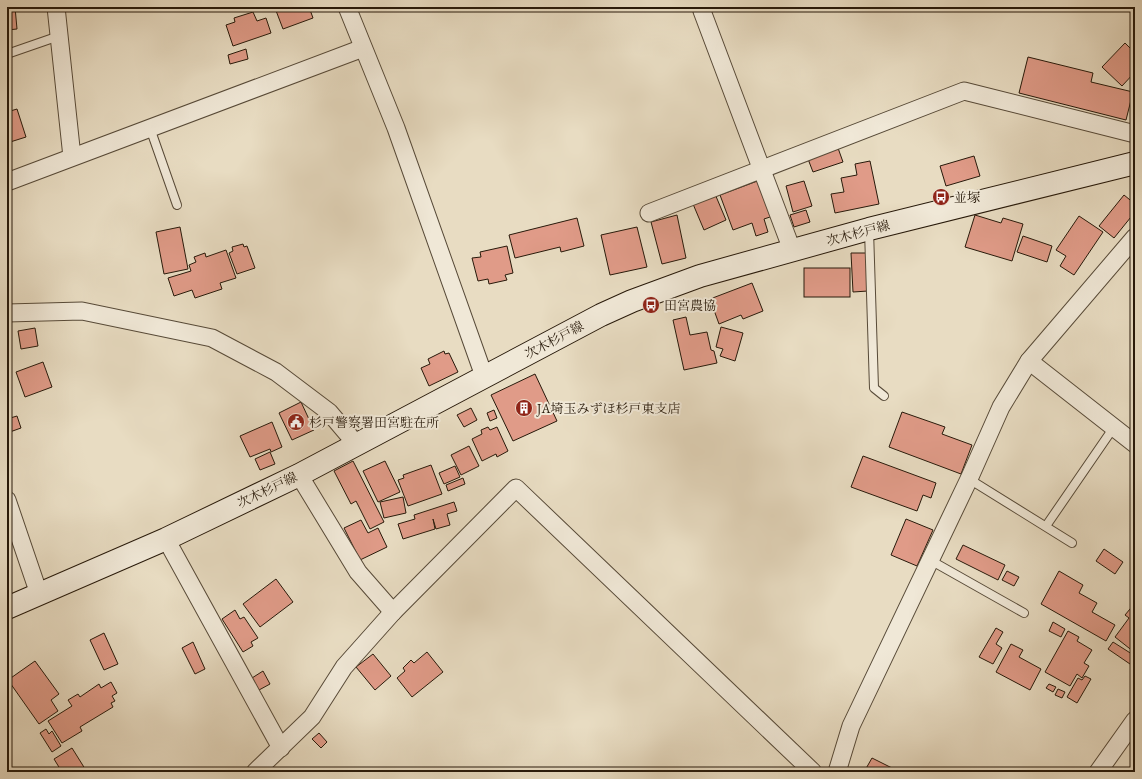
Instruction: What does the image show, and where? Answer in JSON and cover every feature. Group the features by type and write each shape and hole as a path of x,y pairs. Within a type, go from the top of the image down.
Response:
{"main road":[{"name":"次木杉戸線","path":"7,608 166,539 299,475 484,376 601,315 632,301 700,276 792,250 869,229 1135,163"}],"street":[{"path":"56,7 72,157"},
{"path":"347,7 396,128 484,376"},
{"path":"702,11 763,169 792,250"},
{"path":"7,182 363,48"},
{"path":"649,213 964,91 1135,134"},
{"path":"837,772 851,726 969,479 1001,407 1029,361 1135,237"},
{"path":"7,313 82,311 212,338 276,372 329,412 357,445"},
{"path":"1029,361 1135,444"},
{"path":"299,475 358,572 393,612"},
{"path":"255,772 312,717 344,667 393,612 516,488 813,772"},
{"path":"7,500 39,594"},
{"path":"166,539 281,748"},
{"path":"1098,772 1135,720"}],"lane":[{"path":"7,54 59,36"},
{"path":"150,128 177,205"},
{"path":"869,229 874,388 884,396"},
{"path":"1046,526 1114,427"},
{"path":"969,479 1072,542"},
{"path":"930,560 1024,613"}],"building":[{"path":"7,7 15,7 17,29 7,30"},
{"path":"309,7 313,18 283,29 275,8"},
{"path":"253,12 257,21 266,18 271,33 233,46 226,25 235,22 234,18"},
{"path":"1125,43 1135,53 1135,72 1122,86 1102,67"},
{"path":"246,49 248,59 230,64 228,55"},
{"path":"1028,57 1093,73 1091,82 1133,92 1126,120 1019,93"},
{"path":"17,109 26,137 7,143 7,112"},
{"path":"838,148 843,162 813,172 808,159"},
{"path":"974,156 980,176 946,186 940,166"},
{"path":"870,161 879,204 835,213 831,194 844,192 841,178 857,175 855,164"},
{"path":"760,180 773,216 764,219 768,232 756,236 752,223 733,230 720,195"},
{"path":"804,181 812,206 793,212 786,186"},
{"path":"715,194 726,220 704,230 693,204"},
{"path":"1124,195 1135,204 1135,212 1114,238 1099,226"},
{"path":"806,210 810,222 794,227 790,215"},
{"path":"677,215 686,258 662,264 651,222"},
{"path":"975,215 1001,223 1003,218 1023,224 1012,261 965,247"},
{"path":"1079,216 1103,232 1074,275 1060,266 1066,256 1056,250"},
{"path":"577,218 584,246 561,252 560,247 515,258 509,235"},
{"path":"180,227 188,269 164,274 156,232"},
{"path":"637,227 647,267 610,275 601,235"},
{"path":"1023,236 1052,246 1047,262 1017,252"},
{"path":"243,244 244,247 247,246 255,268 237,274 229,253 233,251 232,247"},
{"path":"507,246 513,273 505,275 507,280 489,284 488,279 478,281 472,258 481,257 480,252"},
{"path":"226,250 236,278 220,283 222,289 195,298 192,290 174,296 168,278 191,271 189,265 196,262 194,257 205,253 206,257"},
{"path":"851,253 866,253 868,291 853,292"},
{"path":"804,268 850,268 850,297 804,297"},
{"path":"752,283 763,311 743,319 741,315 719,324 710,299"},
{"path":"686,317 690,335 707,332 711,350 714,351 717,363 684,370 673,320"},
{"path":"721,327 743,333 735,361 720,356 723,349 716,347"},
{"path":"35,328 38,346 21,349 18,331"},
{"path":"444,351 445,354 449,353 458,372 429,386 421,368 430,364 428,359"},
{"path":"43,362 52,387 25,397 16,372"},
{"name":"JA埼玉みずほ杉戸東支店","path":"535,374 557,421 513,441 491,395"},
{"path":"301,402 314,430 292,440 279,413"},
{"path":"471,408 477,420 464,427 457,415"},
{"path":"494,410 497,418 490,421 487,413"},
{"path":"902,412 945,427 942,434 972,445 961,474 889,447"},
{"path":"17,416 21,428 7,433 7,419"},
{"path":"272,422 282,447 271,452 270,449 250,457 240,436"},
{"path":"488,427 490,430 497,427 508,451 497,457 496,454 482,461 472,439 482,434 481,430"},
{"path":"469,446 479,466 461,475 451,455"},
{"path":"270,452 275,464 260,470 255,459"},
{"path":"863,456 936,483 931,498 923,495 917,511 851,487"},
{"path":"353,461 384,522 370,529 356,501 351,504 334,471"},
{"path":"385,461 400,492 378,502 363,471"},
{"path":"431,465 442,494 408,506 398,480 404,478 403,475"},
{"path":"455,466 460,477 444,484 439,473"},
{"path":"463,478 465,484 448,491 446,485"},
{"path":"403,497 406,513 384,518 380,502"},
{"path":"454,502 457,511 447,514 450,525 436,529 433,519 435,529 403,539 398,524 415,519 414,515"},
{"path":"906,519 933,530 917,566 891,555"},
{"path":"361,520 368,533 378,528 387,547 360,560 344,528"},
{"path":"963,545 1005,565 998,580 956,559"},
{"path":"1104,549 1123,562 1115,574 1096,561"},
{"path":"1007,571 1019,577 1014,586 1002,580"},
{"path":"1059,571 1083,585 1079,593 1097,603 1092,612 1115,625 1106,641 1041,604"},
{"path":"276,579 293,602 260,627 243,604"},
{"path":"1135,603 1134,652 1115,637 1129,618 1125,615"},
{"path":"235,610 240,619 244,617 258,638 251,642 253,646 243,652 222,619"},
{"path":"1053,622 1065,629 1061,637 1049,631"},
{"path":"996,628 1003,632 996,644 1002,648 993,664 979,657"},
{"path":"1068,631 1079,637 1077,641 1092,650 1084,663 1089,666 1082,678 1077,674 1070,686 1045,672"},
{"path":"104,633 118,664 104,670 90,640"},
{"path":"193,642 205,669 195,674 182,648"},
{"path":"1113,642 1135,656 1130,664 1108,649"},
{"path":"1011,644 1023,650 1019,657 1041,669 1030,690 996,672"},
{"path":"427,652 443,672 412,697 397,678 405,671 403,668 411,660 414,663"},
{"path":"373,654 391,676 375,690 356,667"},
{"path":"35,661 59,694 51,700 58,711 39,724 8,680"},
{"path":"263,671 270,684 259,690 252,678"},
{"path":"1085,676 1091,679 1077,703 1067,697 1078,678 1082,680"},
{"path":"111,682 117,693 112,696 115,701 111,703 113,707 80,727 82,731 62,743 48,721 72,706 68,700 78,694 80,697 99,684 101,688"},
{"path":"1049,684 1056,687 1053,692 1046,688"},
{"path":"1058,689 1065,692 1062,698 1055,695"},
{"path":"46,729 49,734 52,731 61,746 52,752 40,733"},
{"path":"319,733 327,742 321,748 312,739"},
{"path":"72,748 87,772 62,772 54,759"},
{"path":"872,758 892,768 890,772 864,772"}],"place":[{"name":"並塚","path":"941,197"},
{"name":"田宮農協","path":"651,305"},
{"name":"JA埼玉みずほ杉戸東支店","path":"524,408"},
{"name":"杉戸警察署田宮駐在所","path":"296,422"}]}
